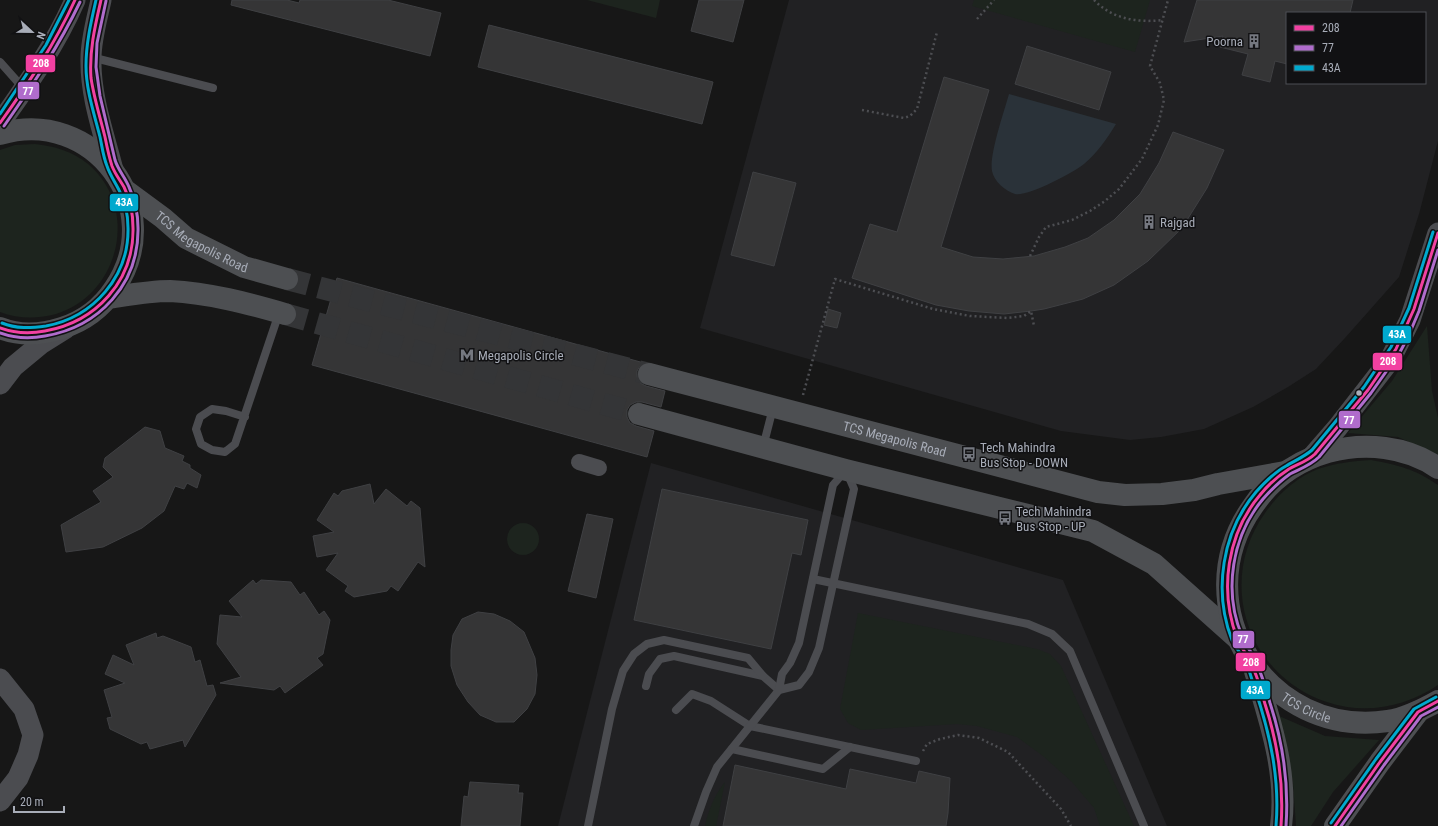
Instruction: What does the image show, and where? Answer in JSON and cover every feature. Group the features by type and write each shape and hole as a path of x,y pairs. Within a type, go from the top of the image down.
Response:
{"main road":[{"path":"0,134 12,130 35,128 58,132 79,140 98,153 113,170 125,190 132,212 133,234 130,257 121,279 108,298 91,313 72,325 50,331 27,333 0,328"},
{"name":"TCS Megapolis Road","path":"125,190 163,218 186,238 244,267 287,279"},
{"path":"108,298 170,291 223,297 282,313"},
{"name":"TCS Megapolis Road","path":"649,374 1098,492 1162,494 1194,490 1218,484 1285,472"},
{"path":"640,414 846,470 1093,531 1154,564 1238,638"},
{"name":"TCS Circle","path":"1438,468 1431,463 1402,451 1372,446 1341,448 1312,457 1285,472 1262,493 1248,512 1232,547 1227,578 1229,609 1238,638 1253,666 1273,689 1299,706 1327,718 1358,723 1388,721 1418,712 1438,701"},
{"path":"1253,666 1271,724 1280,767 1284,807 1281,826"},
{"path":"1335,826 1347,807 1418,712"}],"street":[{"path":"0,123 24,89 66,22 75,0"},
{"path":"101,0 90,57 91,76 95,101 113,170"},
{"path":"1312,457 1338,427 1390,360 1410,320 1438,233"},
{"path":"0,384 13,367 42,343 72,325"},
{"path":"579,462 599,468"},
{"path":"0,679 24,709 33,735 28,755 18,778 0,801"}],"lane":[{"path":"90,57 213,88"},
{"path":"0,62 24,89"},
{"path":"245,417 226,411 212,409 200,417 196,429 201,444 212,450 225,452 235,444 245,417 282,313"},
{"path":"762,448 773,407"},
{"path":"694,826 717,767 779,690 782,674 790,663 799,643 833,485 846,470 854,489 819,648 809,672 799,685 779,690"},
{"path":"813,579 1028,624 1052,634 1070,651 1144,826"},
{"path":"588,826 612,710 623,671 634,654 647,644 664,640 748,658 763,676 779,690"},
{"path":"646,686 649,674 660,660 674,656 763,676"},
{"path":"676,710 692,694 711,701 750,726 916,761"},
{"path":"732,749 823,769 850,747"}],"path":[{"path":"977,19 994,0"},
{"path":"1094,0 1108,12 1132,20 1149,22 1162,20"},
{"path":"1030,256 1039,237 1046,227 1072,220 1090,211 1119,189 1142,159 1158,124 1164,100 1160,83 1150,66 1168,0"},
{"path":"862,110 904,118 910,116 917,109 937,32"},
{"path":"798,413 835,279 933,310 970,316 1007,318 1024,316 1031,311 1034,326"},
{"path":"916,761 927,744 940,739 958,735 979,738 1008,752 1061,809 1071,826"}],"shaded area":[{"path":"587,0 660,0 656,18"},
{"path":"789,0 1438,0 1438,141 1419,214 1399,277 1316,369 1253,407 1204,429 1161,437 1130,440 1061,431 700,328"},
{"path":"974,0 1150,0 1135,52 972,6"},
{"path":"1009,94 1116,124 1089,160 1084,164 1039,188 1021,194 1015,194 1007,191 1000,185 992,171 995,144"},
{"path":"35,144 63,150 82,159 88,164 104,182 114,203 118,226 116,248 108,269 95,288 78,304 56,314 28,318 0,312 0,150 15,145"},
{"path":"1427,326 1432,391 1438,418 1438,455 1398,437 1348,433 1392,381"},
{"path":"1371,460 1406,468 1422,475 1438,485 1438,685 1417,697 1394,705 1359,708 1347,707 1315,697 1288,681 1266,659 1251,633 1243,604 1242,573 1249,543 1265,513 1288,487 1310,472 1318,469 1331,465"},
{"path":"651,463 1063,580 1167,826 558,826"},
{"path":"523,523 534,528 539,539 534,550 523,555 512,550 507,539 512,528"},
{"path":"858,613 1037,649 1050,654 1061,666 1134,826 1100,826 1094,808 1072,782 1043,756 1017,737 977,726 957,724 861,730 848,723 840,709"},
{"path":"1279,716 1325,736 1379,740 1333,792 1311,826 1296,826 1293,783"},
{"path":"725,782 716,826 705,826 712,803"}],"building":[{"path":"232,0 287,0 299,3 300,0 388,0 441,13 430,56 231,5"},
{"path":"699,0 744,0 733,42 691,31"},
{"name":"Poorna","path":"1197,0 1353,0 1350,12 1286,12 1286,64 1275,61 1270,82 1242,75 1248,54 1220,47 1223,36 1184,42"},
{"path":"489,25 713,82 702,124 478,67"},
{"path":"1027,46 1111,72 1099,110 1015,84"},
{"name":"Rajgad","path":"944,77 989,90 941,247 973,257 1003,259 1034,256 1065,247 1088,238 1114,220 1140,194 1159,163 1173,132 1224,150 1207,188 1182,228 1148,261 1114,285 1083,299 1031,311 1004,314 969,311 936,305 852,278 870,224 897,232"},
{"path":"753,172 796,183 774,266 731,255"},
{"path":"337,278 644,363 637,371 637,378 640,383 665,391 661,407 636,402 630,405 627,410 627,417 630,423 654,431 647,457 312,365"},
{"path":"828,309 841,313 837,328 824,325"},
{"path":"145,427 160,431 165,448 184,456 182,461 190,465 190,468 201,475 197,488 187,483 184,489 175,486 164,511 142,528 103,547 66,552 61,525 101,502 93,491 113,477 103,467 105,458"},
{"path":"370,484 374,504 386,489 407,506 411,501 420,508 425,567 418,562 398,591 391,586 387,591 354,597 345,591 348,586 326,570 338,553 317,557 313,536 334,532 317,520 334,493 338,496 342,491"},
{"path":"662,489 808,520 801,555 792,553 771,649 634,620"},
{"path":"587,514 613,519 596,598 568,591"},
{"path":"253,580 256,584 261,580 291,582 300,595 304,592 319,615 324,611 330,620 323,654 317,658 323,665 285,693 280,686 274,690 220,683 241,677 217,644 220,615 242,617 229,601"},
{"path":"478,612 494,614 510,621 524,632 535,658 537,675 535,694 527,709 514,722 496,722 480,715 468,702 457,685 451,666 453,635 462,619"},
{"path":"156,633 157,638 163,636 191,647 195,662 200,660 207,686 213,685 216,695 185,747 183,740 150,749 147,742 141,744 110,729 107,718 112,717 104,690 125,683 105,674 113,655 134,665 126,645"},
{"path":"735,765 846,789 850,769 916,783 919,771 950,778 946,826 723,826"},
{"path":"470,782 519,785 518,793 523,793 520,826 461,826 464,796 468,797"}],"tunnel":[{"path":"287,279 649,374"},
{"path":"285,314 639,414"}],"transit line":[{"name":"43A","path":"0,114 46,45 69,0"},
{"name":"208","path":"0,123 21,94 59,32 75,0"},
{"name":"43A","path":"2,323 18,327 40,327 63,321 79,314 93,304 105,292 115,278 127,246 127,213 123,199 104,159 87,84 86,57 96,0"},
{"name":"208","path":"0,328 16,332 39,332 63,326 80,319 96,308 108,296 119,282 127,265 132,247 133,228 131,207 124,187 111,163 91,78 92,48 101,0"},
{"name":"77","path":"0,333 16,337 39,337 65,331 82,323 98,313 112,300 123,284 131,267 137,248 137,212 131,192 115,160 100,96 96,67 97,43 106,1"},
{"name":"77","path":"4,126 45,66 80,2"},
{"name":"43A","path":"1276,826 1277,791 1273,756 1269,739 1249,669 1232,640 1226,621 1222,582 1228,543 1244,508 1256,492 1278,471 1312,450 1364,387 1391,347 1409,308 1433,232"},
{"name":"208","path":"1281,826 1281,779 1277,749 1270,719 1257,677 1250,661 1238,641 1231,620 1228,601 1228,582 1229,563 1233,545 1249,510 1260,495 1270,484 1289,469 1309,459 1315,454 1368,390 1396,349 1414,309 1438,233"},
{"name":"77","path":"1286,826 1286,779 1282,748 1275,718 1262,676 1254,657 1242,636 1236,619 1232,583 1238,547 1252,514 1263,499 1286,477 1309,465 1319,457 1371,393 1400,352 1419,311 1438,250"},
{"name":"43A","path":"1331,823 1376,759 1414,709 1436,697"},
{"name":"208","path":"1335,826 1380,762 1418,712 1438,701"},
{"name":"77","path":"1341,826 1421,716 1438,707"}],"place":[{"name":"Poorna","path":"1254,41"},
{"name":"Rajgad","path":"1149,222"},
{"name":"Megapolis Circle","path":"467,355"},
{"name":"Tech Mahindra Bus Stop - DOWN","path":"969,454"},
{"name":"Tech Mahindra Bus Stop - UP","path":"1005,518"}]}
